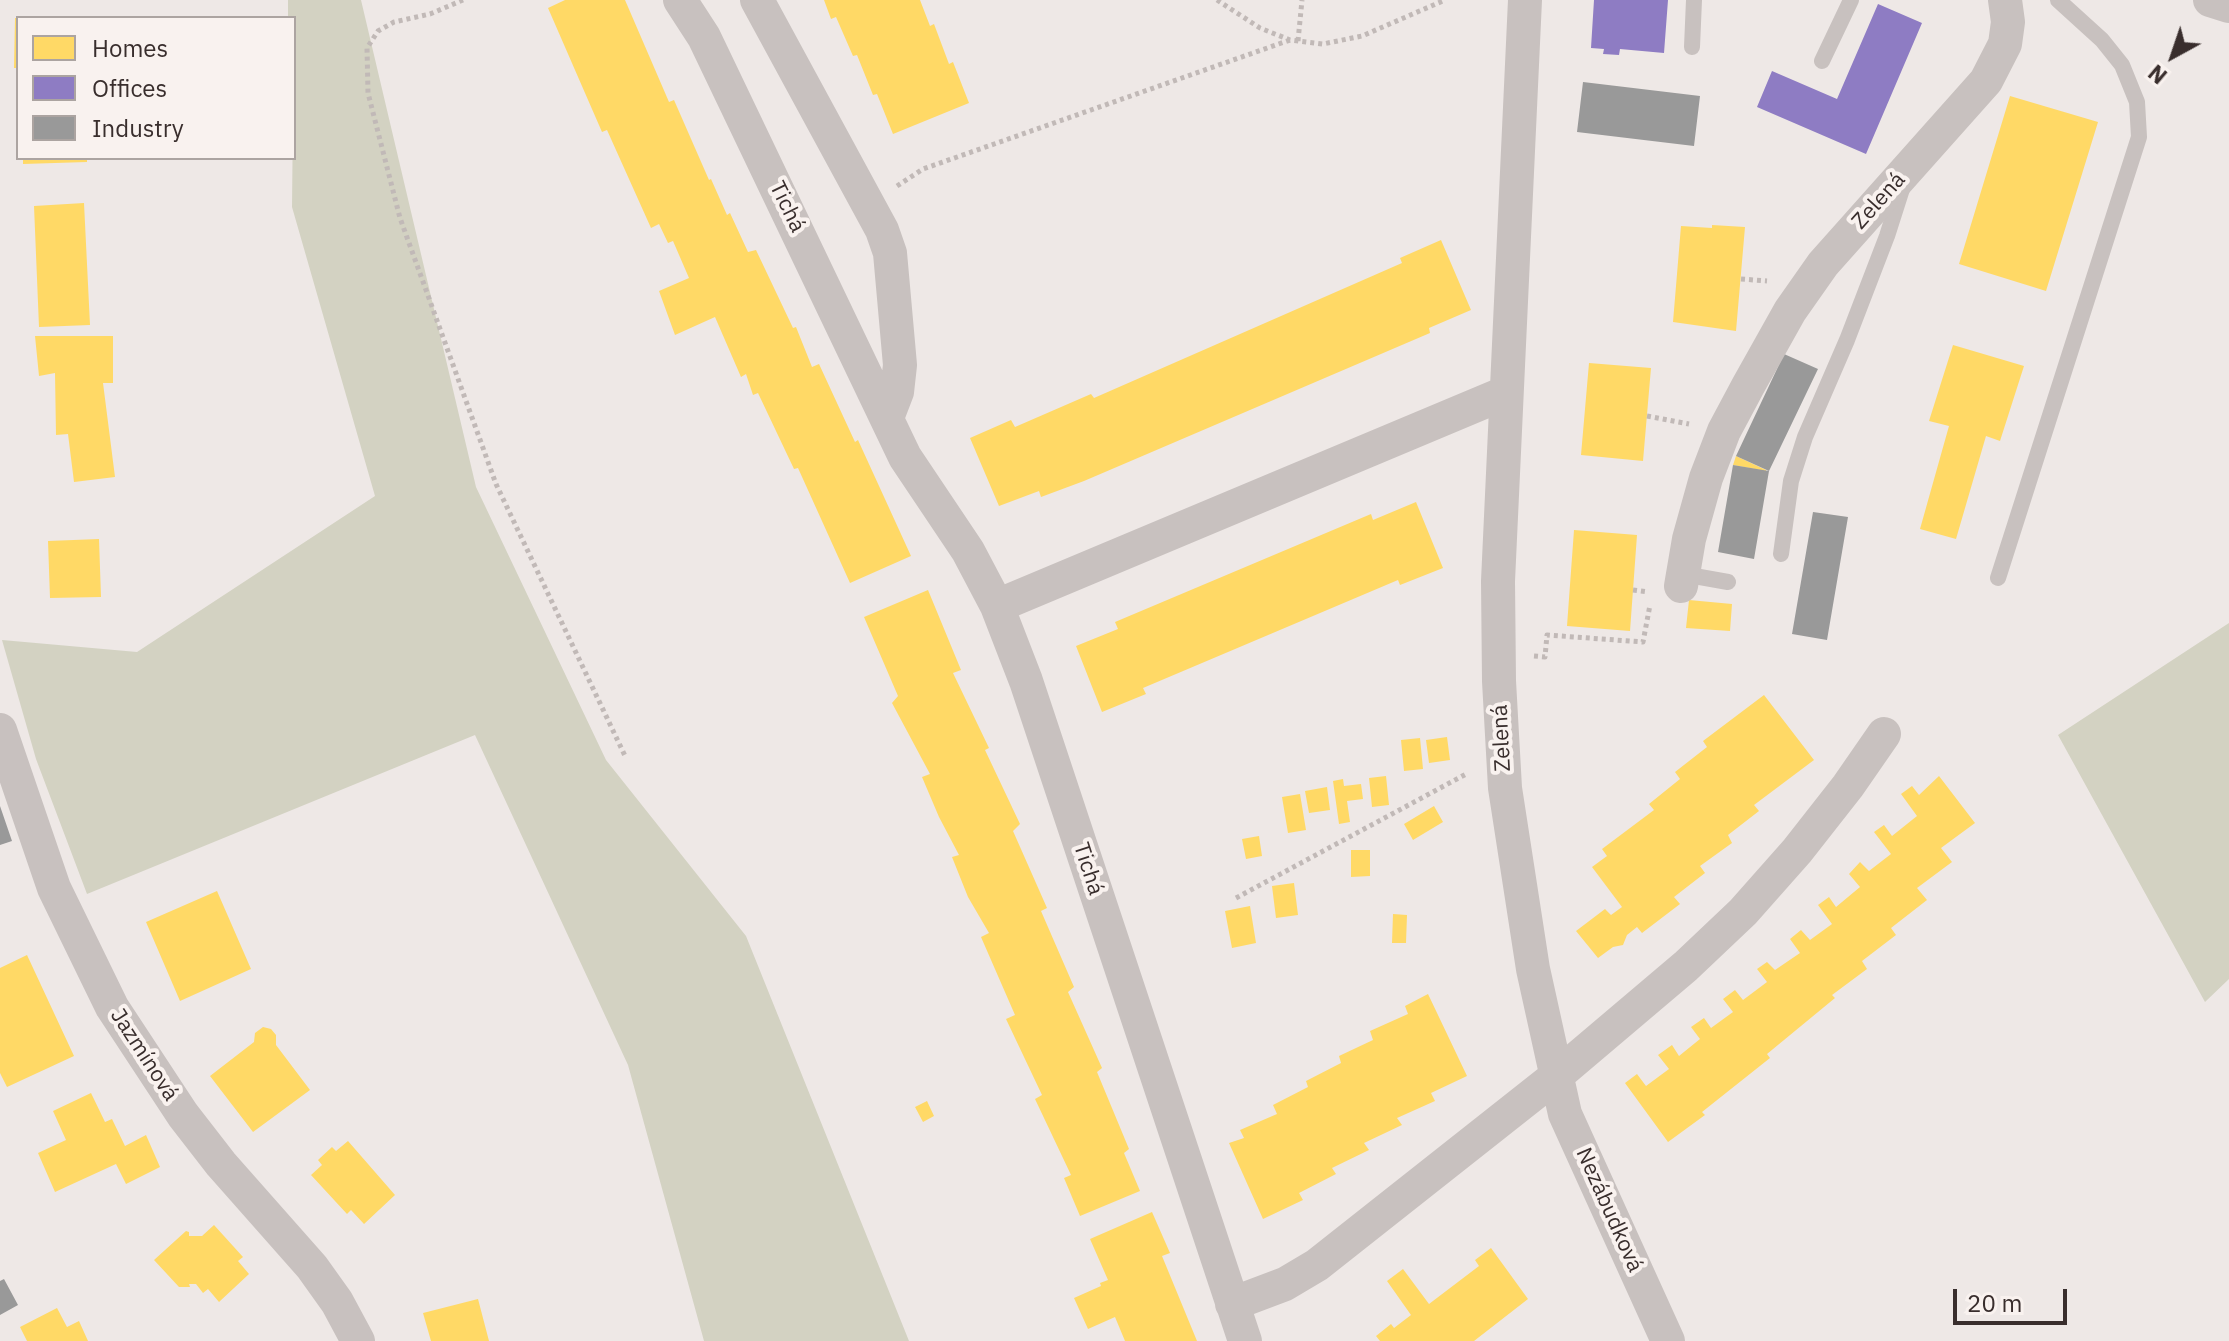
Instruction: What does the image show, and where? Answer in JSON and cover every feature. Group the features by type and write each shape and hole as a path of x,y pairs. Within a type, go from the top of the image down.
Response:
{"street":[{"name":"Tichá","path":"680,0 704,37 905,457 968,551 997,606 1026,681 1245,1341"},
{"path":"757,0 874,215 890,253 900,365 897,392 887,418"},
{"name":"Zelená","path":"1525,0 1505,393 1498,581 1499,681 1503,755 1517,875 1555,1077"},
{"name":"Zelená","path":"1672,584 1724,431 1790,311 1823,264 1986,81 2005,44 2008,22 2005,0"},
{"path":"2210,0 2229,6"},
{"path":"997,606 1505,393"},
{"name":"Jazmínová","path":"0,730 54,888 112,1007 183,1115 221,1164 312,1267 337,1302 358,1341"},
{"path":"1232,1304 1285,1284 1317,1265 1555,1077 1686,966 1743,912 1831,808 1884,734"},
{"name":"Nezábudková","path":"1555,1077 1565,1114 1668,1341"}],"lane":[{"path":"1692,47 1694,0"},
{"path":"1822,61 1851,0"},
{"path":"1998,578 2139,137 2137,102 2122,65 2102,40 2058,0"},
{"path":"1781,554 1791,481 1805,437 1847,340 1909,168"},
{"path":"1672,584 1728,582"}],"path":[{"path":"463,0 430,14 394,22 378,31 367,48 368,93 400,218 496,484 626,758"},
{"path":"1217,0 1260,28 1290,40 1323,44 1362,36 1445,0"},
{"path":"1298,41 1302,0"},
{"path":"874,215 895,187 923,169 1290,40"},
{"path":"1741,279 1770,281"},
{"path":"1647,416 1686,424"},
{"path":"1527,655 1545,657 1547,635 1643,642 1672,584"},
{"path":"1236,898 1503,755"}],"shaded area":[{"path":"288,0 361,0 476,487 606,760 746,936 909,1341 704,1341 628,1065 475,735 87,894 36,759 2,640 137,652 375,496 292,207 292,160 296,160 296,16 288,16"},
{"path":"2229,623 2229,979 2205,1002 2058,735"}],"building: Homes":[{"path":"565,0 625,0 669,102 674,100 727,215 730,213 748,252 756,250 793,328 796,327 812,367 819,364 911,556 850,583 798,468 794,469 758,393 753,395 746,374 741,377 715,317 675,335 659,291 689,278 673,241 668,243 659,224 651,228 607,130 602,132 548,8"},
{"path":"824,0 920,0 930,26 934,24 949,64 953,62 969,103 893,134 857,55 853,56 836,17 831,19"},
{"path":"15,18 16,18 16,68"},
{"path":"2010,96 2098,122 2046,291 1959,264"},
{"path":"23,160 87,160 87,162 23,164"},
{"path":"84,203 90,325 39,327 34,206"},
{"path":"1712,225 1745,227 1736,331 1673,322 1681,226 1712,228"},
{"path":"1441,240 1471,310 1429,328 1430,333 1084,481 1041,497 1039,491 999,506 970,438 1011,420 1015,427 1091,394 1094,398 1402,263 1400,258"},
{"path":"35,336 113,336 113,383 103,383 115,477 74,482 68,434 56,435 55,373 39,376"},
{"path":"1953,345 2024,366 2000,441 1986,436 1956,539 1920,529 1949,426 1929,421"},
{"path":"1589,363 1651,368 1643,461 1581,455"},
{"path":"1736,456 1766,470 1766,471 1733,465"},
{"path":"1416,502 1443,568 1400,585 1398,580 1143,688 1146,694 1102,712 1076,646 1118,629 1115,622 1371,514 1373,520"},
{"path":"1574,530 1637,535 1630,631 1567,626"},
{"path":"99,539 101,597 50,598 48,541"},
{"path":"928,590 961,670 953,673 989,748 985,750 1020,824 1013,831 1047,908 1041,911 1074,987 1068,992 1102,1068 1097,1072 1129,1149 1124,1153 1140,1191 1080,1216 1064,1178 1071,1175 1035,1099 1042,1095 1006,1019 1015,1015 981,937 989,933 968,897 952,857 959,855 922,777 930,774 892,703 898,696 864,617"},
{"path":"1689,600 1732,604 1730,631 1686,628"},
{"path":"1764,695 1814,760 1754,805 1759,811 1728,835 1732,843 1700,866 1705,873 1674,897 1680,904 1642,933 1637,927 1627,935 1623,945 1613,947 1598,958 1576,931 1605,909 1611,915 1622,907 1592,867 1607,856 1602,849 1654,810 1649,804 1680,779 1675,772 1707,747 1703,741"},
{"path":"1447,737 1450,760 1429,763 1426,740"},
{"path":"1420,738 1423,769 1404,771 1401,740"},
{"path":"1386,776 1389,805 1372,807 1369,778"},
{"path":"1939,776 1975,823 1941,848 1952,862 1917,888 1927,900 1891,928 1896,935 1862,961 1867,969 1832,995 1835,998 1767,1054 1770,1058 1702,1112 1705,1115 1668,1142 1625,1083 1637,1074 1646,1086 1669,1069 1658,1055 1672,1045 1679,1056 1700,1039 1691,1027 1704,1018 1711,1028 1733,1012 1723,999 1735,990 1743,1000 1767,982 1757,969 1767,962 1775,970 1800,953 1790,939 1801,930 1810,940 1832,924 1818,905 1829,897 1836,907 1860,887 1849,874 1860,862 1869,871 1891,854 1874,832 1884,825 1892,836 1917,816 1901,794 1912,786 1919,795"},
{"path":"1343,779 1344,786 1361,784 1363,799 1347,801 1350,822 1339,824 1333,781"},
{"path":"1327,787 1330,810 1309,813 1305,791"},
{"path":"1300,794 1306,830 1288,833 1282,797"},
{"path":"1434,806 1443,822 1413,840 1404,824"},
{"path":"1259,836 1262,856 1246,859 1242,839"},
{"path":"1351,850 1370,850 1370,876 1351,877"},
{"path":"1294,883 1298,915 1276,918 1272,886"},
{"path":"217,891 251,969 180,1001 146,922"},
{"path":"1250,906 1256,943 1232,948 1225,911"},
{"path":"1393,914 1407,915 1406,943 1392,943"},
{"path":"27,955 74,1056 7,1087 0,1073 0,968"},
{"path":"1428,994 1467,1076 1431,1093 1435,1101 1397,1118 1402,1125 1364,1143 1369,1150 1332,1168 1336,1174 1299,1193 1303,1200 1263,1219 1229,1143 1244,1138 1240,1130 1277,1114 1273,1105 1308,1087 1306,1081 1341,1063 1339,1056 1373,1040 1370,1031 1408,1014 1405,1006"},
{"path":"263,1027 271,1029 276,1035 276,1045 310,1090 253,1132 210,1076 254,1042 255,1033"},
{"path":"91,1093 105,1122 112,1119 125,1146 146,1135 160,1167 126,1184 116,1164 55,1192 38,1153 66,1140 53,1111"},
{"path":"927,1101 934,1116 923,1122 915,1107"},
{"path":"348,1141 395,1195 364,1224 351,1210 347,1214 311,1175 322,1165 318,1160 332,1147 336,1151"},
{"path":"1152,1212 1170,1253 1162,1256 1197,1341 1125,1341 1115,1317 1088,1329 1074,1298 1108,1280 1090,1239"},
{"path":"214,1225 243,1257 238,1261 249,1274 219,1302 208,1289 203,1293 196,1284 179,1287 154,1260 186,1231 189,1236 202,1236"},
{"path":"1491,1248 1528,1299 1474,1341 1380,1341 1376,1336 1391,1324 1394,1328 1411,1315 1387,1281 1403,1269 1429,1304 1479,1266 1475,1260"},
{"path":"478,1299 489,1341 431,1341 423,1313"},
{"path":"57,1308 67,1327 79,1321 88,1341 27,1341 20,1327"}],"building: Offices":[{"path":"1594,0 1668,0 1664,53 1620,49 1619,55 1603,54 1604,49 1591,48"},
{"path":"1878,4 1922,23 1866,154 1757,107 1772,71 1837,99"}],"building: Industry":[{"path":"1583,82 1700,96 1694,146 1577,132"},
{"path":"1784,354 1818,369 1769,471 1736,456"},
{"path":"1733,465 1769,471 1754,559 1718,552"},
{"path":"1813,512 1848,517 1827,640 1792,634"},
{"path":"0,806 12,841 0,845"},
{"path":"4,1279 18,1305 0,1315 0,1281"}]}
